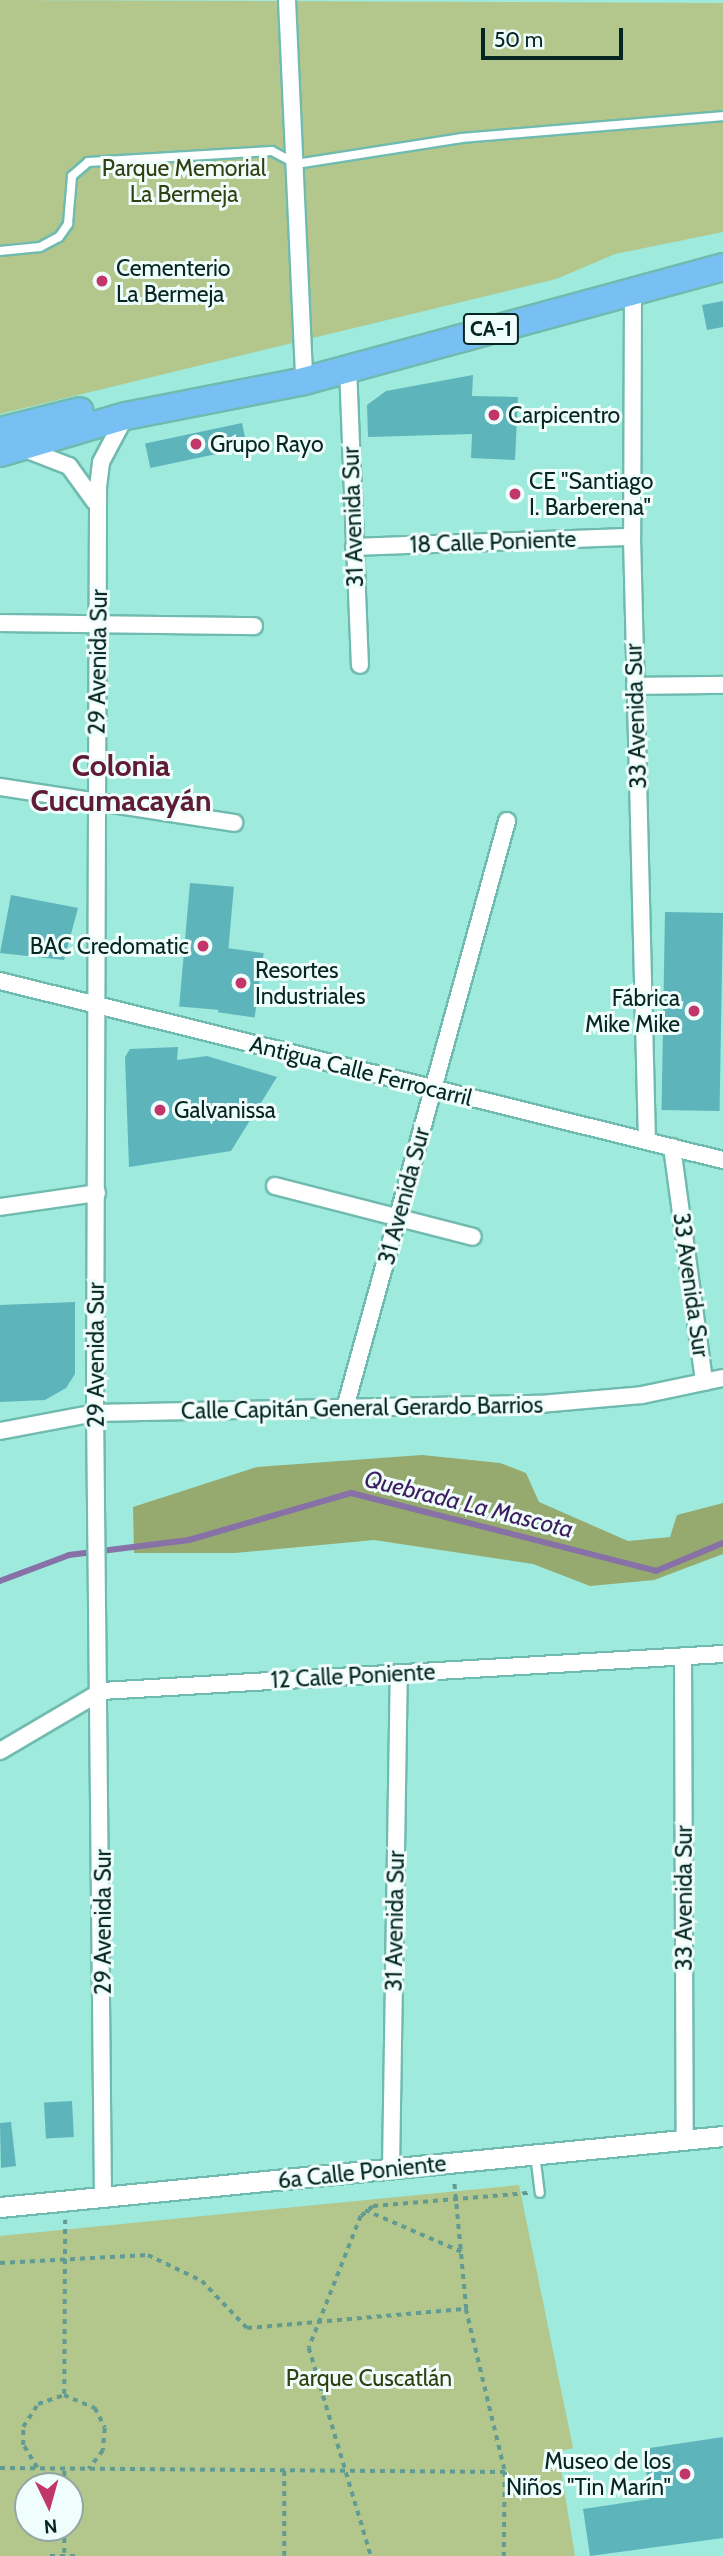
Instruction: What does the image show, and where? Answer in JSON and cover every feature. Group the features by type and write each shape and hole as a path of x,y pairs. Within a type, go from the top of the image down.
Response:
{"highway":[{"name":"CA-1","path":"5,444 126,416 303,381 723,267"},
{"name":"CA-1","path":"5,444 113,405 207,400"}],"street":[{"path":"286,0 296,164 303,381"},
{"name":"33 Avenida Sur","path":"633,291 632,537 647,1141"},
{"name":"31 Avenida Sur","path":"348,368 360,665"},
{"name":"29 Avenida Sur","path":"103,2197 102,1691 95,1413 99,1005 96,800 99,513 102,462 126,416"},
{"path":"5,444 69,466 99,513"},
{"name":"18 Calle Poniente","path":"354,547 632,537"},
{"path":"0,623 254,626"},
{"path":"635,686 723,685"},
{"path":"0,787 234,823"},
{"name":"31 Avenida Sur","path":"345,1408 507,821"},
{"name":"Antigua Calle Ferrocarril","path":"0,981 723,1160"},
{"name":"33 Avenida Sur","path":"672,1147 704,1382"},
{"path":"275,1186 473,1237"},
{"path":"0,1208 97,1193"},
{"name":"Calle Capitán General Gerardo Barrios","path":"0,1431 95,1413 540,1404 723,1378"},
{"name":"12 Calle Poniente","path":"0,1751 102,1691 723,1654"},
{"name":"33 Avenida Sur","path":"683,1656 685,2139"},
{"name":"31 Avenida Sur","path":"391,2169 399,1673"},
{"name":"6a Calle Poniente","path":"0,2207 723,2136"}],"lane":[{"path":"0,251 40,247 59,237 68,224 72,176 88,162 272,151 296,164 463,138 723,116"},
{"path":"535,2154 540,2193"}],"path":[{"path":"371,2556 309,2348 361,2216 365,2210 540,2193"},
{"path":"457,2199 466,2309 505,2472 504,2556"},
{"path":"64,2395 65,2201"},
{"path":"365,2210 462,2252"},
{"path":"0,2263 148,2255 177,2264 247,2329 466,2309"},
{"path":"38,2469 23,2445 23,2427 38,2404 64,2395 86,2401 105,2428 103,2451 89,2469"},
{"path":"0,2468 505,2472"},
{"path":"284,2470 284,2556"},
{"path":"64,2542 64,2553"},
{"path":"50,2556 64,2553 80,2556"}],"green space":[{"name":"Parque Memorial La Bermeja","path":"0,0 723,3 723,232 615,254 556,279 0,414"},
{"path":"422,1455 500,1463 526,1473 539,1502 628,1541 670,1537 677,1515 723,1503 723,1554 654,1580 590,1586 533,1564 374,1540 235,1553 134,1553 133,1507 257,1467"},
{"name":"Parque Cuscatlán","path":"519,2185 573,2448 558,2452 575,2556 0,2556 0,2236"}],"building":[{"path":"723,301 723,327 707,330 702,305"},
{"path":"473,375 472,396 518,397 515,460 471,458 472,434 368,437 367,405 386,391"},
{"name":"Grupo Rayo","path":"242,423 247,447 150,468 145,444"},
{"name":"BAC Credomatic","path":"190,883 234,887 223,1010 179,1007"},
{"path":"11,895 78,908 64,960 0,953"},
{"name":"Fábrica Mike Mike","path":"665,912 723,913 720,1111 662,1110"},
{"name":"Resortes Industriales","path":"227,948 264,953 255,1018 218,1012"},
{"path":"178,1047 177,1060 207,1056 277,1077 231,1151 129,1167 125,1057 130,1049"},
{"path":"75,1302 75,1374 66,1388 45,1400 0,1402 0,1305"},
{"path":"72,2101 74,2137 46,2138 44,2102"},
{"path":"11,2122 16,2166 1,2168 0,2123"},
{"name":"Museo de los Niños \"Tin Marín\"","path":"723,2437 723,2538 590,2556 583,2509 650,2499 643,2449"}],"waterway":[{"name":"Quebrada La Mascota","path":"0,1581 69,1555 189,1540 351,1493 656,1571 723,1543"}],"place":[{"name":"Cementerio La Bermeja","path":"102,281"},
{"name":"Carpicentro","path":"494,415"},
{"name":"Grupo Rayo","path":"196,444"},
{"name":"CE \"Santiago I. Barberena\"","path":"515,494"},
{"name":"BAC Credomatic","path":"203,946"},
{"name":"Resortes Industriales","path":"241,983"},
{"name":"Fábrica Mike Mike","path":"694,1011"},
{"name":"Galvanissa","path":"160,1110"},
{"name":"Museo de los Niños \"Tin Marín\"","path":"685,2474"}],"district":[{"name":"Colonia Cucumacayán","path":"121,783"}]}
